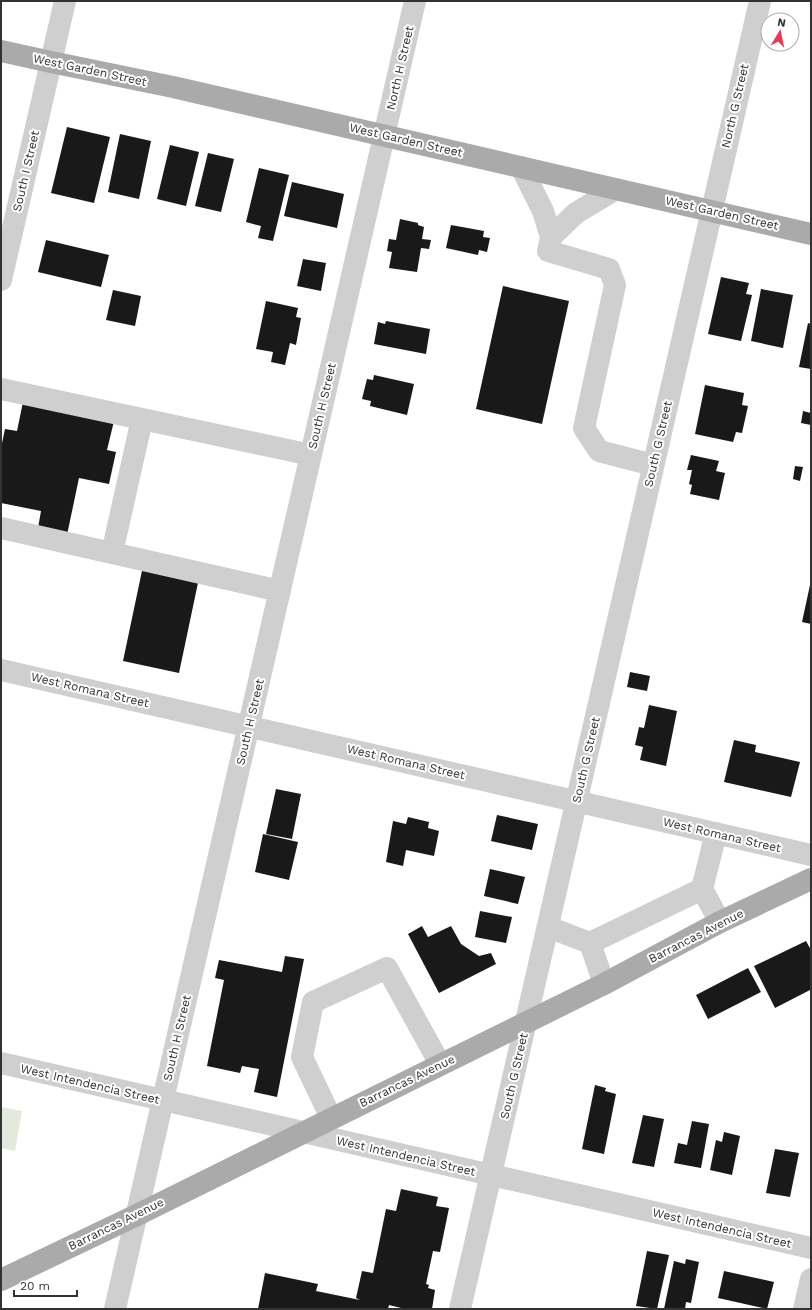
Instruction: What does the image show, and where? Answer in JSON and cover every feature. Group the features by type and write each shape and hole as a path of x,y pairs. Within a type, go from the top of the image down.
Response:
{"main road":[{"name":"West Garden Street","path":"1,51 173,87 811,234"},
{"name":"Barrancas Avenue","path":"1,1280 137,1215 604,984 720,922 811,879"}],"street":[{"name":"South I Street","path":"1,280 65,1"},
{"name":"North H Street","path":"384,135 415,1"},
{"name":"North G Street","path":"711,211 760,1"},
{"name":"South H Street","path":"115,1309 384,135"},
{"path":"521,167 543,211 551,237 548,251 609,269 615,285 584,428 599,451 653,465"},
{"path":"551,237 576,213 616,189"},
{"name":"South G Street","path":"460,1309 711,211"},
{"path":"1,389 311,454"},
{"path":"112,553 142,419"},
{"path":"1,528 280,591"},
{"name":"West Romana Street","path":"1,670 811,855"},
{"path":"716,833 702,889 720,922"},
{"path":"548,927 590,943 702,889"},
{"path":"590,943 604,984"},
{"path":"331,1118 302,1057 313,1002 387,968 440,1064"},
{"name":"West Intendencia Street","path":"1,1063 811,1248"},
{"path":"804,1309 811,1279"}],"shaded area":[{"path":"1,1107 22,1111 15,1151 1,1148"}],"building":[{"path":"67,127 110,137 94,203 51,193"},
{"path":"120,134 151,141 139,199 108,192"},
{"path":"170,145 199,152 186,206 157,199"},
{"path":"208,153 234,159 221,212 195,206"},
{"path":"259,168 289,175 273,241 258,238 261,226 246,222"},
{"path":"292,182 344,194 337,228 284,216"},
{"path":"400,219 418,223 418,225 424,227 422,239 431,240 429,249 421,248 417,272 389,268 392,252 387,251 389,239 396,240"},
{"path":"451,225 484,231 483,237 490,238 487,252 479,250 478,255 446,248"},
{"path":"46,240 109,255 101,287 38,272"},
{"path":"303,259 326,263 321,291 297,286"},
{"path":"721,277 749,283 746,294 752,295 741,341 708,334"},
{"path":"503,286 569,301 542,424 476,409"},
{"path":"761,289 793,295 783,348 751,341"},
{"path":"113,290 141,296 135,326 106,320"},
{"path":"266,301 298,308 296,317 301,318 296,345 290,343 285,365 271,362 273,352 256,349"},
{"path":"386,321 430,329 426,354 374,344 378,322 385,324"},
{"path":"808,323 811,324 811,369 799,367"},
{"path":"374,375 414,384 407,415 370,406 371,401 362,399 367,379 373,380"},
{"path":"705,385 744,393 742,405 748,406 742,433 736,432 733,442 695,434"},
{"path":"23,402 114,421 107,450 116,452 109,484 79,478 67,535 38,528 41,511 1,503 1,448 5,429 17,431"},
{"path":"803,411 811,413 811,425 801,423"},
{"path":"691,455 719,461 716,471 725,473 719,500 690,494 692,485 689,484 692,470 687,470"},
{"path":"795,466 803,467 800,481 793,479"},
{"path":"143,566 199,578 179,673 123,661"},
{"path":"811,585 811,624 802,622"},
{"path":"630,672 650,676 647,691 627,687"},
{"path":"649,705 677,711 666,766 640,760 643,747 635,745 639,727 644,728"},
{"path":"734,740 756,745 755,752 800,762 791,797 724,782"},
{"path":"276,789 301,794 292,839 266,834"},
{"path":"497,815 538,824 532,850 491,841"},
{"path":"408,817 429,822 428,828 439,831 434,856 406,850 403,866 386,862 393,821 406,824"},
{"path":"263,834 298,842 289,880 255,872"},
{"path":"490,869 525,877 518,904 484,896"},
{"path":"480,911 512,917 506,943 475,937"},
{"path":"422,926 428,937 451,926 461,944 479,956 491,953 496,964 439,993 408,934"},
{"path":"806,941 811,950 811,993 810,990 775,1008 754,966"},
{"path":"285,956 304,959 277,1097 254,1092 259,1069 242,1066 240,1073 207,1066 224,980 215,978 219,960 282,972"},
{"path":"748,968 761,992 708,1019 696,995"},
{"path":"595,1085 606,1088 605,1091 616,1094 604,1154 582,1149"},
{"path":"643,1115 664,1119 654,1167 632,1163"},
{"path":"692,1121 709,1124 701,1168 674,1163 678,1143 687,1145"},
{"path":"724,1132 740,1136 732,1175 710,1170 716,1140 722,1142"},
{"path":"775,1149 799,1153 790,1197 766,1193"},
{"path":"401,1189 438,1197 436,1206 449,1208 440,1252 433,1251 426,1284 429,1285 428,1288 435,1290 432,1309 405,1309 389,1305 388,1309 258,1309 265,1273 318,1284 316,1291 360,1300 356,1298 362,1271 373,1273 386,1209 396,1211"},
{"path":"647,1251 669,1255 657,1309 636,1306"},
{"path":"686,1259 699,1262 691,1303 686,1302 685,1309 664,1309 674,1261 685,1264"},
{"path":"724,1271 774,1282 767,1309 718,1298"}]}
